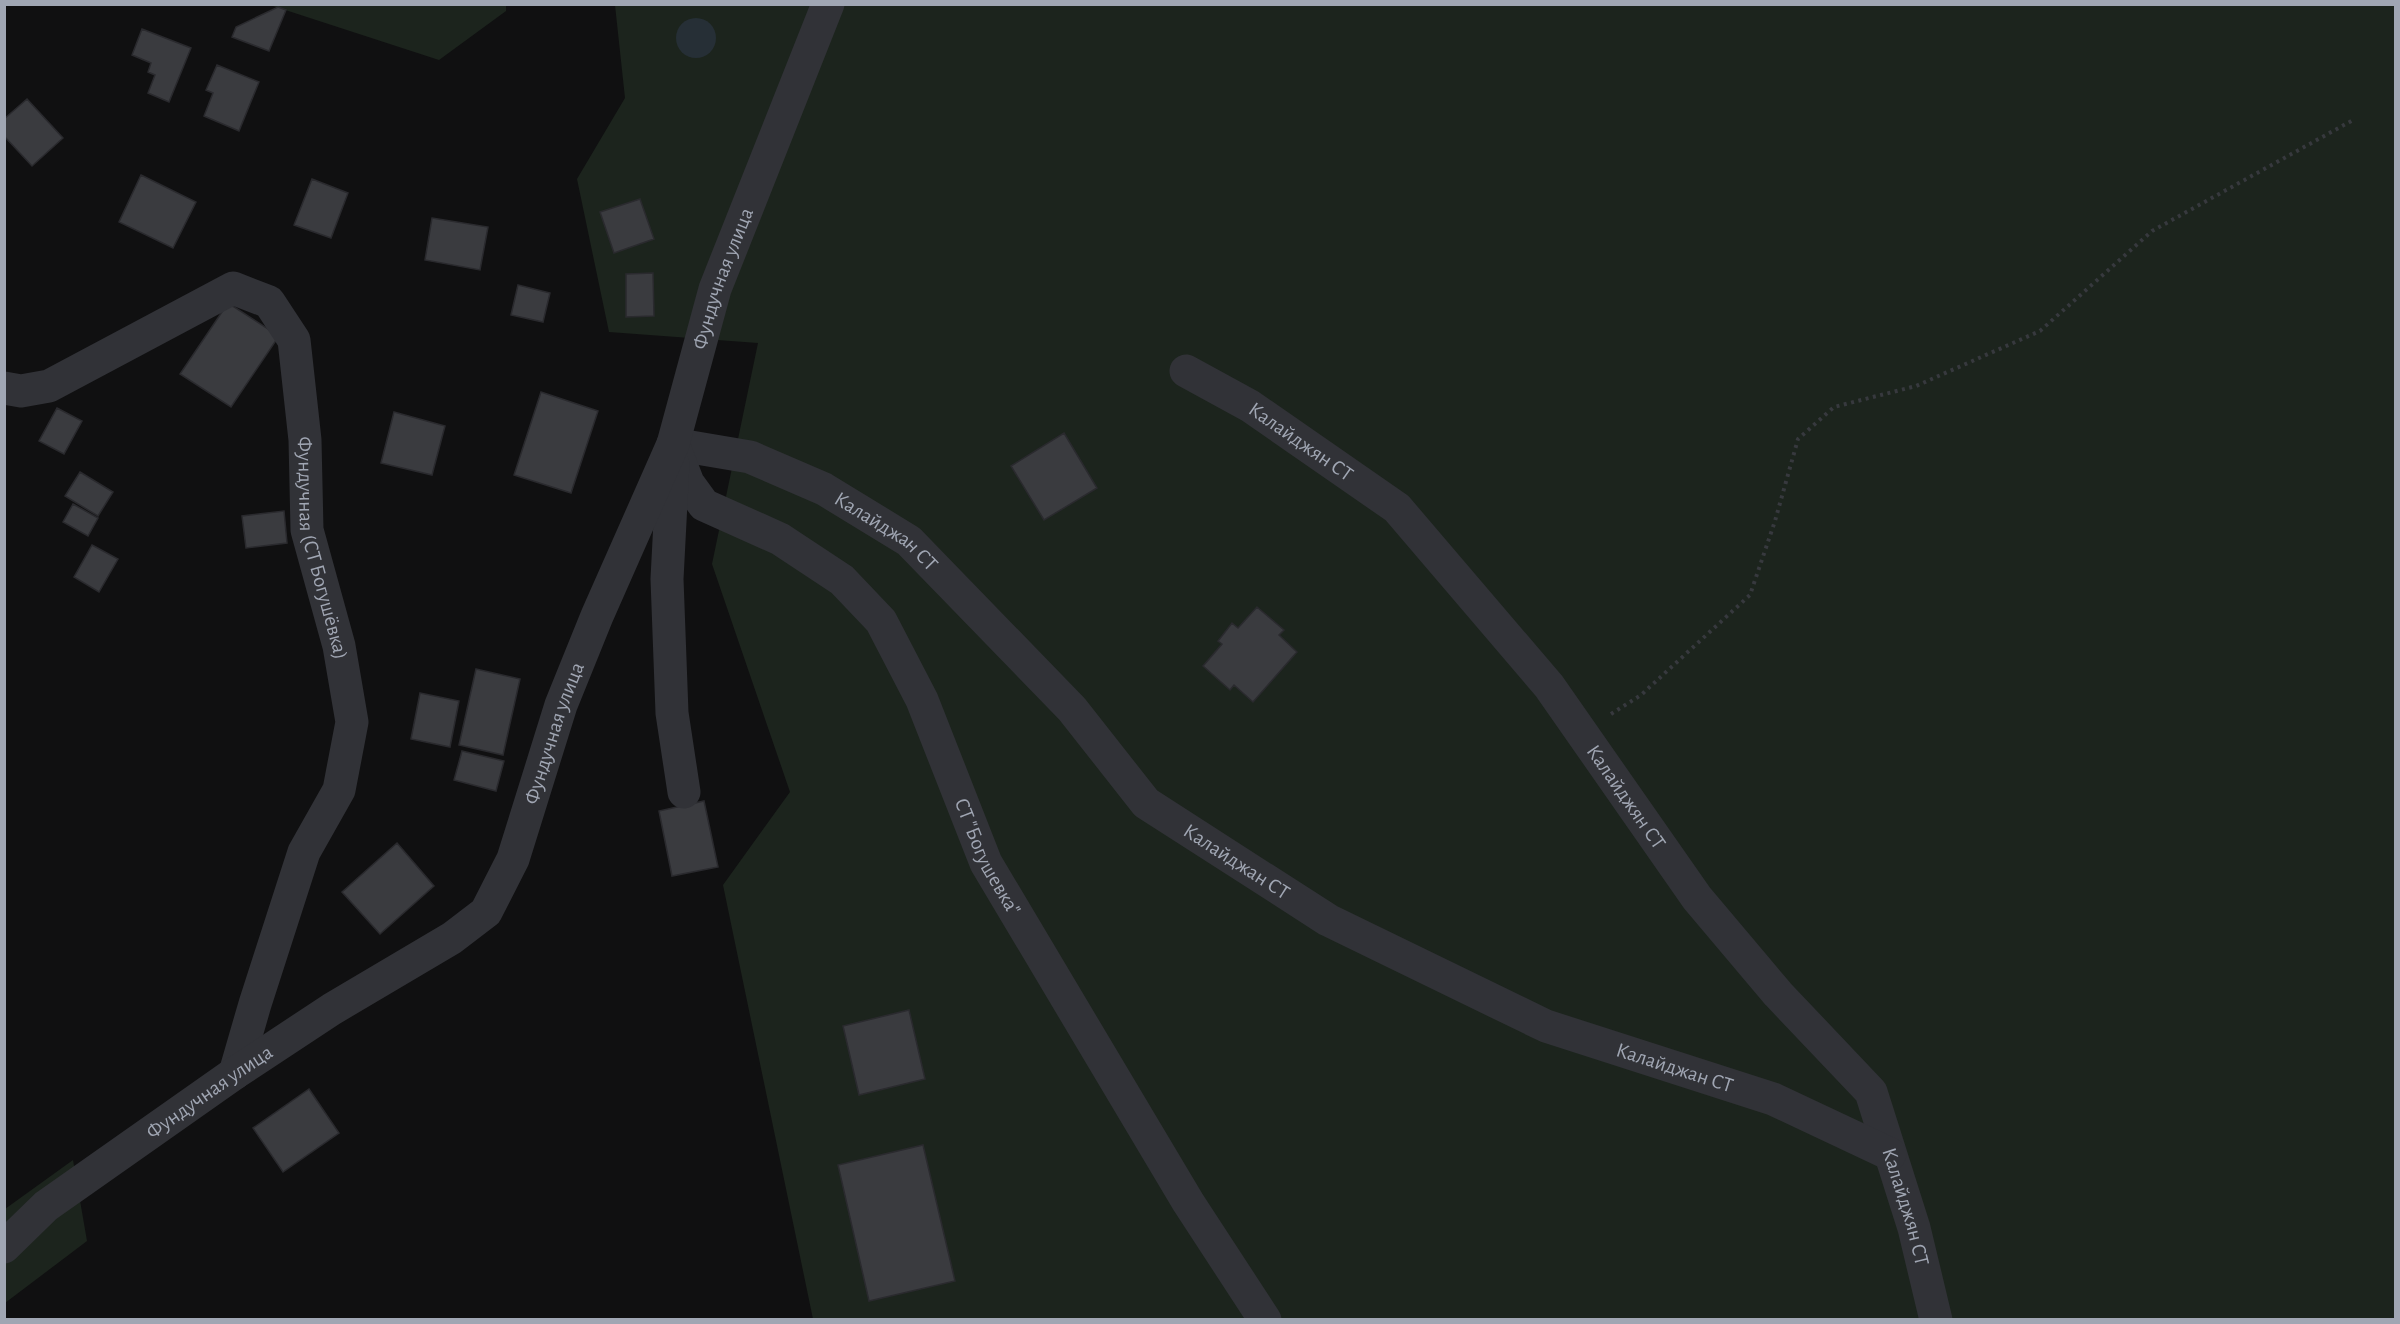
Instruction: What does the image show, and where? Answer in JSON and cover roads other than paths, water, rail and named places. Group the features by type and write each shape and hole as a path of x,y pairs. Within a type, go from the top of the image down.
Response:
{"street":[{"name":"Фундучная улица","path":"4,1247 46,1206 235,1073 332,1009 452,938 486,912 513,859 561,705 597,616 674,444 715,289 828,4"},
{"name":"Фундучная (СТ Богушёвка)","path":"4,388 21,391 49,386 233,288 269,302 294,340 305,440 307,530 339,646 352,722 339,790 304,852 235,1073"},
{"name":"Калайджян СТ","path":"1186,371 1250,406 1397,508 1549,686 1697,898 1778,994 1870,1092 1914,1228 1936,1320"},
{"path":"674,444 667,579 672,713 684,792"},
{"name":"Калайджан СТ","path":"674,444 750,457 824,489 909,541 1072,709 1146,803 1328,920 1546,1026 1773,1099 1890,1154"},
{"name":"СТ \"Богушевка\"","path":"674,444 688,483 704,505 780,539 807,556 842,580 881,621 922,700 986,862 1188,1202 1265,1320"}]}
